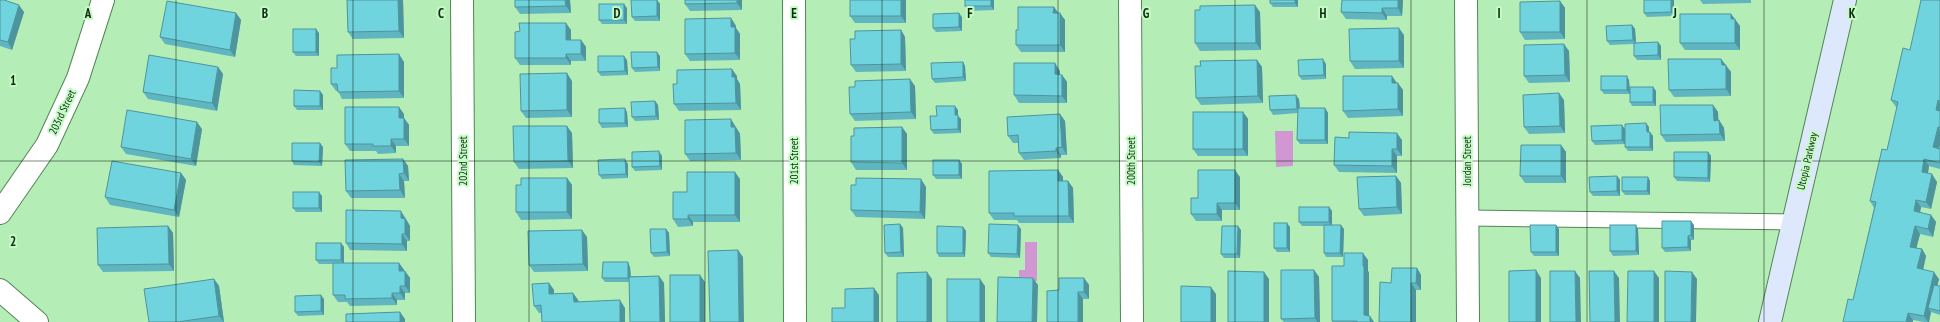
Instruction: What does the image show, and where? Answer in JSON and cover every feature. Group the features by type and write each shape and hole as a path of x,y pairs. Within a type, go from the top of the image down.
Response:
{"main road":[{"name":"Utopia Parkway","path":"1770,322 1845,0"}],"street":[{"name":"203rd Street","path":"0,213 47,145 78,78 103,0"},
{"name":"202nd Street","path":"462,0 464,322"},
{"name":"201st Street","path":"794,0 795,322"},
{"name":"200th Street","path":"1130,0 1132,322"},
{"name":"Jordan Street","path":"1466,0 1468,322"},
{"path":"0,290 37,322"}],"lane":[{"path":"1468,218 1793,222"}],"shaded area":[{"path":"1275,131 1293,131 1293,166 1276,167"},
{"path":"1025,242 1037,242 1037,281 1019,281 1019,270 1025,270"}],"building":[{"path":"0,0 19,5 8,42 0,40"},
{"path":"347,0 398,0 399,31 348,32"},
{"path":"515,0 565,0 566,6 515,7"},
{"path":"631,0 657,0 657,16 632,17"},
{"path":"685,0 737,0 737,3 685,4"},
{"path":"850,0 901,0 901,16 850,16"},
{"path":"965,0 991,0 991,6 965,6"},
{"path":"1270,0 1295,0 1295,3 1270,3"},
{"path":"1342,0 1398,0 1398,8 1382,8 1382,13 1341,12"},
{"path":"1644,0 1671,0 1671,12 1644,13"},
{"path":"1921,0 1940,0 1940,101 1938,100 1936,110 1940,111 1940,127 1938,127 1933,147 1940,149 1940,163 1924,159 1922,172 1932,174 1926,202 1916,200 1914,211 1931,215 1928,229 1915,226 1910,247 1922,249 1917,268 1934,272 1924,316 1908,313 1906,322 1843,322 1848,299 1853,300 1876,202 1870,201 1882,149 1887,150 1898,102 1891,100 1903,48 1910,50"},
{"path":"167,1 236,13 230,50 160,37"},
{"path":"1560,1 1560,32 1520,32 1520,2"},
{"path":"599,4 624,4 624,20 599,20"},
{"path":"1255,5 1256,43 1195,43 1195,10 1200,10 1200,6"},
{"path":"1018,7 1054,7 1053,13 1060,13 1060,45 1016,45 1016,30 1018,30"},
{"path":"959,13 959,27 933,28 933,14"},
{"path":"1680,14 1731,14 1731,19 1735,19 1735,43 1680,43"},
{"path":"731,18 731,27 735,27 735,53 685,54 685,19"},
{"path":"519,23 566,23 566,40 581,40 581,54 566,54 566,58 515,58 515,32 520,31"},
{"path":"1632,25 1633,40 1607,41 1606,26"},
{"path":"1399,28 1399,61 1350,61 1349,29"},
{"path":"293,29 316,29 316,52 293,52"},
{"path":"901,30 901,64 851,65 850,39 855,39 855,31"},
{"path":"1658,42 1658,55 1634,56 1634,43"},
{"path":"1564,44 1565,75 1524,76 1524,45"},
{"path":"631,52 657,52 658,67 632,68"},
{"path":"399,54 399,91 338,92 337,84 331,84 331,68 337,68 337,55"},
{"path":"149,55 218,67 212,103 143,92"},
{"path":"598,56 624,56 625,71 598,72"},
{"path":"1323,59 1324,75 1299,76 1298,60"},
{"path":"1668,59 1721,59 1722,65 1726,65 1726,89 1669,90"},
{"path":"1257,60 1258,96 1196,98 1195,66 1201,66 1200,61"},
{"path":"963,62 963,77 932,79 931,63"},
{"path":"1014,63 1055,63 1055,74 1062,75 1062,96 1014,95"},
{"path":"732,69 732,77 735,77 736,103 674,104 673,84 677,84 677,70"},
{"path":"567,73 567,110 521,111 520,74"},
{"path":"1343,76 1392,76 1392,83 1398,83 1398,109 1343,111"},
{"path":"1601,76 1627,76 1627,90 1601,90"},
{"path":"910,79 911,112 850,114 849,87 855,87 855,81"},
{"path":"1630,87 1653,87 1653,102 1630,102"},
{"path":"294,90 320,91 320,106 294,106"},
{"path":"1559,93 1560,126 1524,127 1523,95"},
{"path":"1296,95 1297,109 1270,110 1269,96"},
{"path":"655,101 656,116 632,117 631,102"},
{"path":"1660,105 1713,105 1714,121 1719,120 1720,134 1661,135"},
{"path":"936,106 955,106 955,115 958,115 958,129 931,130 930,116 937,116"},
{"path":"345,107 399,107 399,118 404,118 404,139 391,139 391,146 373,146 373,144 345,144"},
{"path":"625,108 625,123 599,123 599,109"},
{"path":"1298,108 1325,108 1325,140 1297,140"},
{"path":"127,110 197,122 191,159 121,147"},
{"path":"1193,112 1243,112 1243,149 1193,149"},
{"path":"1060,114 1062,147 1056,148 1056,151 1019,153 1018,135 1008,136 1007,117"},
{"path":"731,119 731,127 735,127 736,153 685,154 685,120"},
{"path":"1646,123 1647,132 1650,132 1650,147 1625,147 1625,124"},
{"path":"1622,125 1622,140 1592,141 1591,126"},
{"path":"513,126 567,126 568,161 514,162"},
{"path":"902,127 902,163 851,162 851,136 854,136 854,128"},
{"path":"1349,132 1397,133 1397,149 1392,149 1392,166 1334,165 1335,137 1349,138"},
{"path":"292,143 320,143 319,162 292,161"},
{"path":"1521,145 1561,145 1561,176 1520,176"},
{"path":"659,151 660,166 632,167 632,152"},
{"path":"1674,152 1708,152 1708,178 1674,177"},
{"path":"403,159 404,173 399,174 400,190 346,191 345,160"},
{"path":"625,159 626,174 599,175 598,160"},
{"path":"933,160 959,160 959,175 933,175"},
{"path":"112,161 181,173 174,210 105,197"},
{"path":"1058,170 1058,181 1068,181 1069,216 1014,216 1014,213 989,213 989,171"},
{"path":"1198,170 1235,170 1235,203 1217,203 1217,214 1191,214 1191,198 1198,198"},
{"path":"687,172 735,172 735,215 688,215 688,219 673,219 673,192 687,192"},
{"path":"1396,176 1397,207 1359,209 1357,177"},
{"path":"1617,176 1617,191 1590,192 1589,177"},
{"path":"1622,177 1648,177 1647,191 1622,191"},
{"path":"521,178 567,178 567,212 516,212 516,185 521,185"},
{"path":"856,178 921,179 920,212 851,210 851,185 856,185"},
{"path":"293,192 319,192 319,208 293,208"},
{"path":"1299,207 1329,207 1329,222 1299,222"},
{"path":"346,210 401,211 401,218 405,219 405,234 402,234 402,244 346,243"},
{"path":"1662,221 1691,221 1691,235 1688,236 1688,247 1662,248"},
{"path":"1274,223 1287,223 1287,248 1274,248"},
{"path":"900,224 901,252 885,253 884,225"},
{"path":"989,224 1018,225 1017,254 988,253"},
{"path":"1324,225 1341,225 1340,253 1324,253"},
{"path":"1530,225 1556,225 1556,252 1531,252"},
{"path":"1610,225 1636,225 1636,251 1610,251"},
{"path":"168,226 169,264 98,265 97,228"},
{"path":"937,226 963,227 963,253 937,253"},
{"path":"1222,226 1238,226 1237,254 1221,254"},
{"path":"650,229 666,229 667,252 651,253"},
{"path":"582,230 583,264 529,265 528,231"},
{"path":"316,243 341,243 341,260 316,260"},
{"path":"738,250 739,322 710,322 708,251"},
{"path":"1344,253 1363,253 1364,315 1370,316 1370,322 1332,321 1332,266 1344,266"},
{"path":"603,262 628,262 628,278 602,278"},
{"path":"333,263 399,263 399,271 405,271 405,286 400,286 400,293 392,293 392,298 345,299 345,295 333,295"},
{"path":"1392,268 1417,268 1416,283 1411,283 1411,322 1379,322 1380,282 1391,283"},
{"path":"1281,270 1314,270 1315,318 1281,319"},
{"path":"1536,270 1536,322 1509,322 1509,271"},
{"path":"1228,271 1264,272 1264,322 1228,322"},
{"path":"1550,271 1575,271 1576,322 1550,322"},
{"path":"1589,271 1614,271 1615,322 1590,322"},
{"path":"1628,271 1654,271 1654,322 1627,322"},
{"path":"1665,271 1692,272 1691,322 1665,322"},
{"path":"927,272 927,322 897,322 897,273"},
{"path":"670,275 700,275 700,322 670,322"},
{"path":"659,276 660,322 630,322 629,277"},
{"path":"998,277 1033,278 1032,322 997,322"},
{"path":"1059,278 1084,278 1084,292 1078,292 1078,322 1047,322 1047,291 1059,290"},
{"path":"214,279 219,316 177,322 149,322 144,289"},
{"path":"947,279 980,279 980,322 947,322"},
{"path":"549,283 549,294 573,293 574,302 620,300 620,322 542,322 541,305 534,306 532,284"},
{"path":"1934,285 1940,286 1940,311 1928,308"},
{"path":"1181,286 1211,287 1211,322 1181,322"},
{"path":"874,288 874,322 832,322 832,308 845,308 845,289"},
{"path":"321,295 321,311 295,312 295,296"},
{"path":"400,312 400,322 346,322 346,314"}]}
